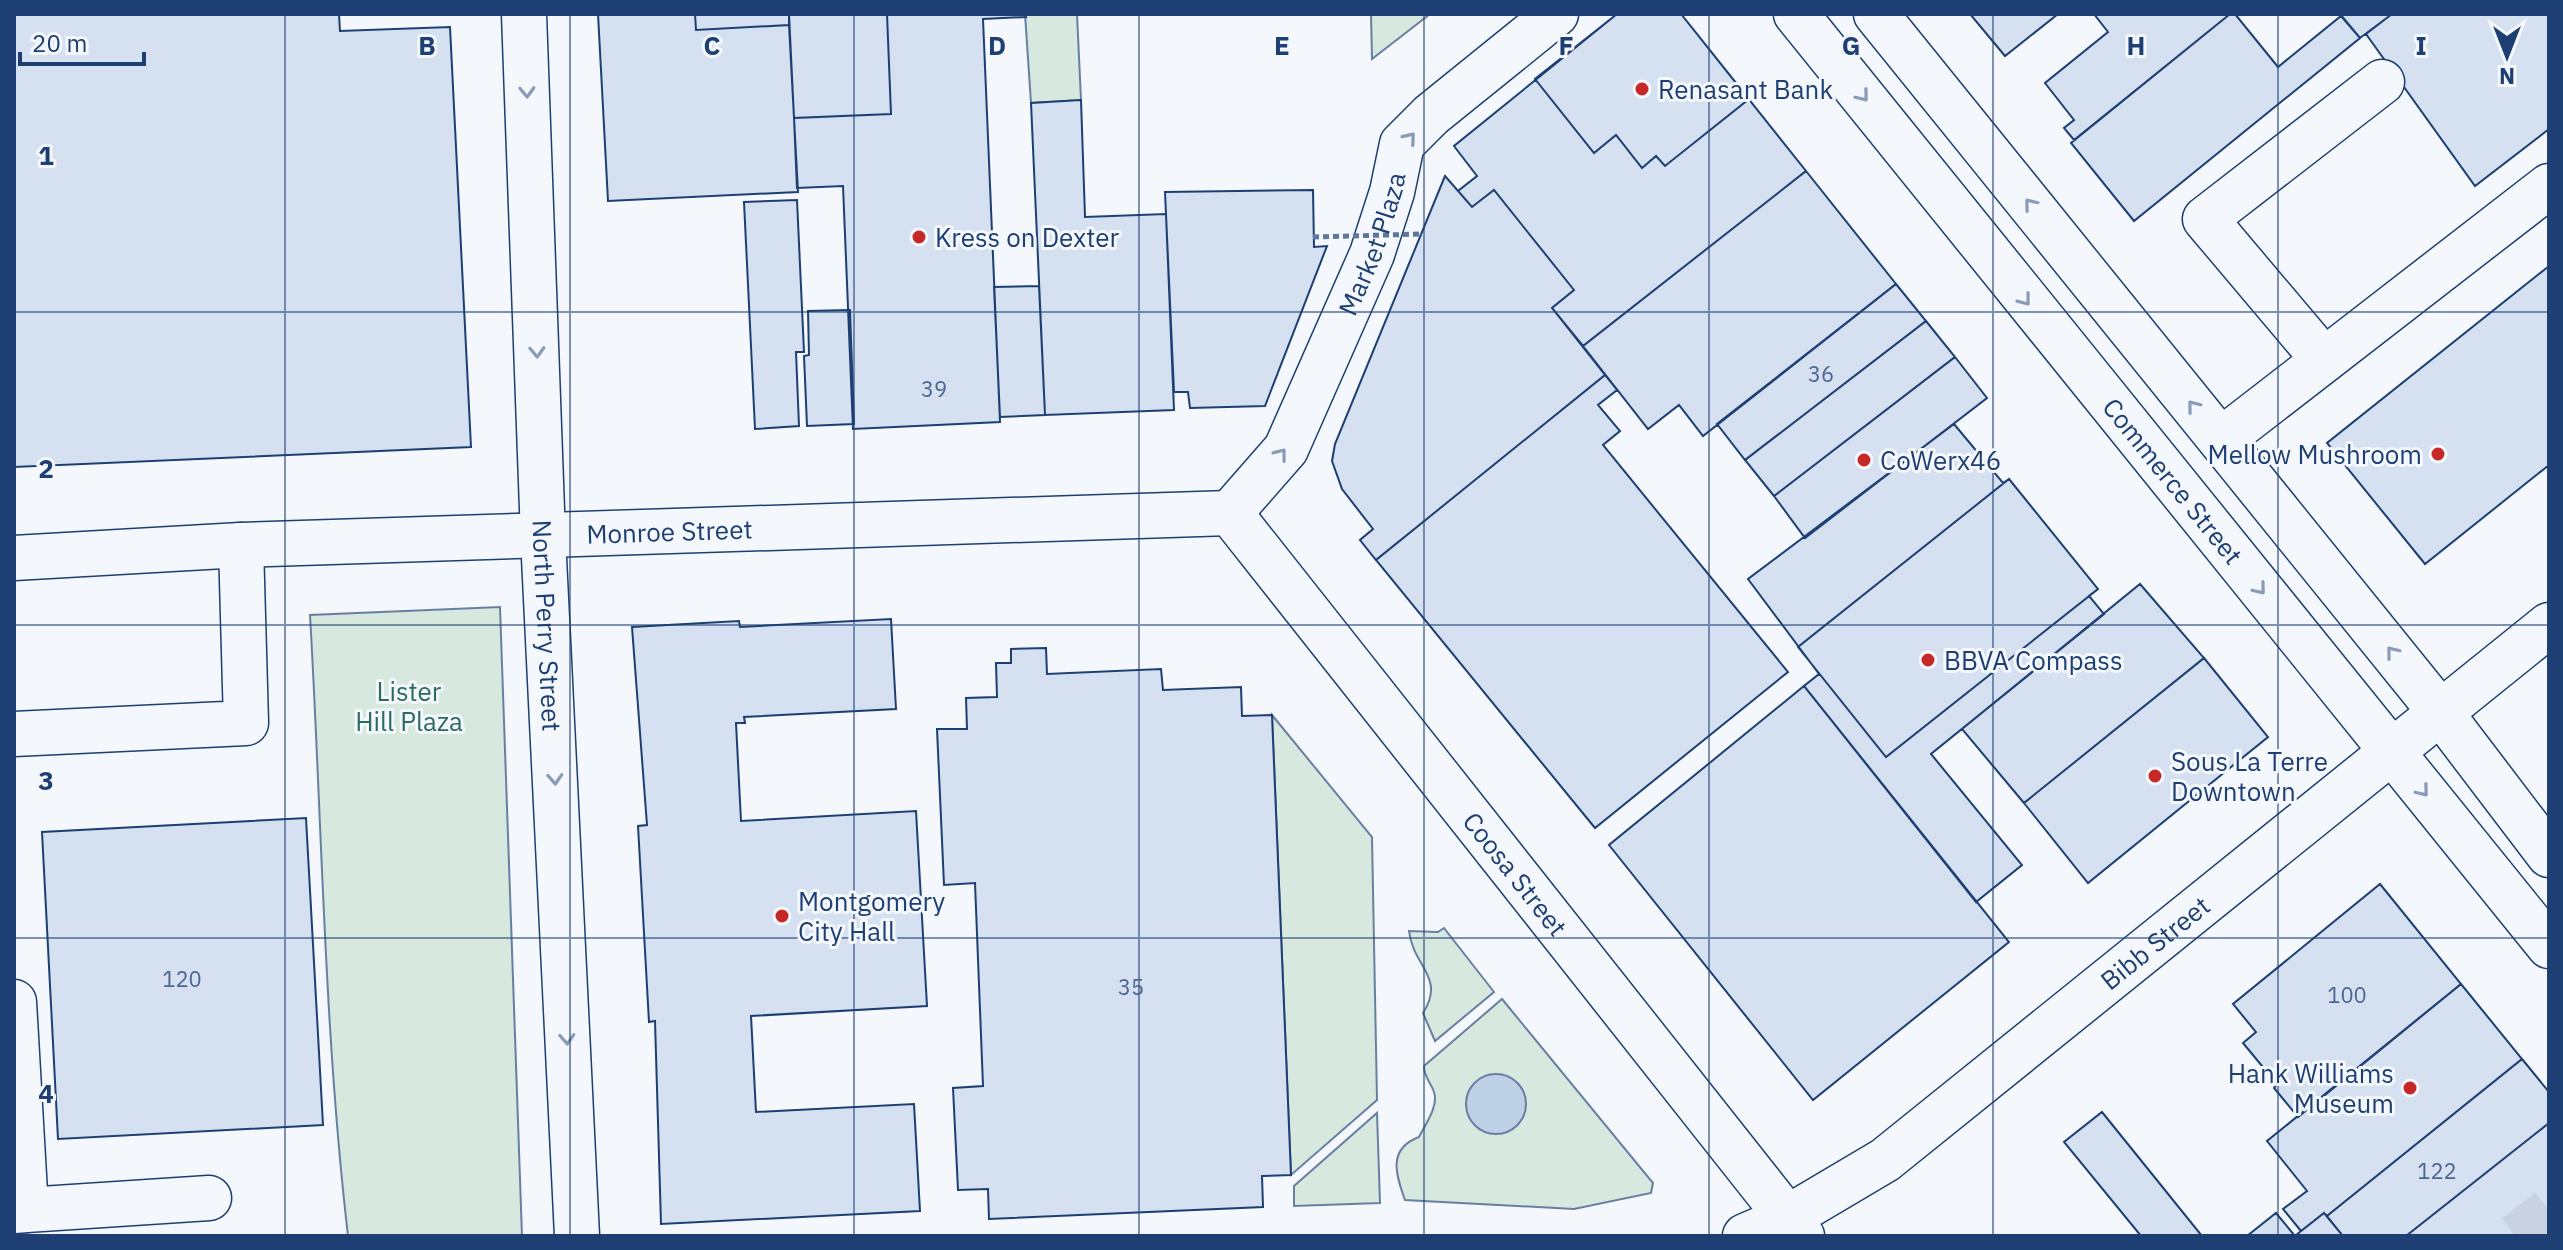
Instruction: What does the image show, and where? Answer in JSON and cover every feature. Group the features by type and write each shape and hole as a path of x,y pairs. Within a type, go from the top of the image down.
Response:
{"street":[{"name":"North Perry Street","path":"524,14 543,537 577,1236"},
{"name":"Market Plaza","path":"1230,513 1286,449 1372,254 1392,192 1402,144 1431,115 1556,14"},
{"name":"Commerce Street","path":"1796,14 2549,946"},
{"path":"1876,14 2441,713 2549,855"},
{"path":"2324,360 2205,219 2382,82"},
{"path":"2221,440 2549,186"},
{"name":"Monroe Street","path":"14,558 241,545 1230,513"},
{"name":"Coosa Street","path":"1230,513 1794,1227"},
{"path":"14,734 246,723 241,545"},
{"name":"Bibb Street","path":"1745,1236 1794,1227 1885,1160 2549,625"},
{"path":"14,1002 20,1210 209,1198"}],"path":[{"path":"1313,237 1422,234"}],"green space":[{"path":"1025,14 1077,14 1081,100 1031,103"},
{"path":"1371,14 1430,14 1372,59"},
{"name":"Lister Hill Plaza","path":"500,607 522,1236 348,1236 329,1004 310,615"},
{"path":"1272,715 1372,837 1377,1100 1291,1175"},
{"path":"1444,928 1494,992 1435,1041 1423,1013 1429,1001 1430,981 1416,954 1409,931 1438,932"},
{"path":"1502,999 1653,1183 1651,1193 1574,1209 1405,1200 1397,1172 1398,1156 1402,1148 1419,1137 1435,1103 1424,1066"},
{"path":"1377,1113 1380,1203 1294,1206 1294,1186"}],"water":[{"path":"1496,1074 1518,1082 1526,1104 1518,1126 1496,1134 1474,1126 1466,1104 1474,1082"}],"building":[{"path":"14,14 339,14 340,31 450,27 471,447 14,467"},
{"path":"598,14 695,14 696,30 789,25 798,192 608,201"},
{"path":"695,14 789,14 789,25 696,30"},
{"path":"789,14 887,14 891,114 794,118"},
{"name":"Kress on Dexter","path":"887,14 1025,14 1026,17 983,19 1000,422 853,429 843,186 797,188 794,118 891,114"},
{"name":"Renasant Bank","path":"1617,14 1681,14 1749,99 1665,166 1656,156 1642,168 1616,135 1594,153 1535,79"},
{"path":"1617,14 1681,14 1806,171 1583,346 1552,308 1574,290 1494,190 1472,207 1458,191 1477,176 1454,146"},
{"path":"1970,14 2058,14 2005,56"},
{"path":"2094,14 2230,14 2074,140 2064,128 2074,120 2045,83 2108,32"},
{"path":"2230,14 2235,14 2278,67 2341,16 2360,38 2134,221 2071,143"},
{"path":"2340,14 2392,14 2360,38"},
{"path":"2392,14 2549,14 2549,129 2475,186 2366,34"},
{"path":"1081,100 1085,217 1166,214 1174,410 1045,415 1031,103"},
{"path":"1806,171 1896,284 1703,436 1679,405 1648,429 1583,346"},
{"path":"1445,176 1472,207 1494,190 1574,290 1552,308 1605,375 1376,560 1360,540 1373,529 1342,489 1332,461 1335,444"},
{"path":"1313,190 1314,247 1327,246 1265,406 1190,408 1188,392 1174,392 1165,192"},
{"path":"797,200 804,352 796,352 799,426 755,429 744,202"},
{"path":"2549,266 2549,465 2425,564 2327,443"},
{"path":"1896,284 1926,321 1745,460 1717,424"},
{"path":"1039,286 1045,415 1000,417 994,287"},
{"path":"850,310 854,424 807,426 804,356 809,355 808,311"},
{"path":"1926,321 1955,357 1774,496 1745,460"},
{"name":"CoWerx46","path":"1955,357 1987,398 1805,538 1774,496"},
{"path":"1605,375 1617,390 1598,405 1620,431 1603,445 1788,672 1595,828 1376,560"},
{"name":"BBVA Compass","path":"1954,424 2003,483 2009,479 2098,589 2089,596 2104,614 1931,754 2022,865 1976,902 1804,686 1819,674 1748,579"},
{"path":"2009,479 2098,589 1886,757 1798,647"},
{"path":"2140,584 2204,658 2024,803 1962,729"},
{"name":"Montgomery City Hall","path":"891,619 896,709 744,717 745,723 736,723 741,821 916,811 927,1006 751,1016 756,1112 914,1104 920,1211 661,1224 655,1021 649,1022 638,826 647,825 632,627 739,621 740,627"},
{"path":"1046,648 1047,674 1161,669 1163,690 1241,687 1242,716 1272,715 1291,1175 1262,1176 1263,1207 989,1219 988,1189 958,1190 953,1088 983,1086 975,883 944,885 937,729 967,729 966,698 997,697 996,663 1011,663 1011,649"},
{"path":"2204,658 2268,737 2088,883 2024,803"},
{"path":"1804,686 2009,942 1813,1100 1609,845"},
{"path":"306,818 323,1125 58,1139 42,832"},
{"path":"2380,884 2461,984 2298,1117 2274,1088 2277,1084 2243,1043 2256,1032 2233,1004"},
{"name":"Hank Williams Museum","path":"2461,984 2522,1059 2327,1216 2324,1213 2301,1231 2283,1209 2307,1191 2267,1141"},
{"path":"2522,1059 2549,1092 2549,1123 2406,1236 2343,1236 2327,1216"},
{"path":"2102,1112 2202,1236 2141,1236 2064,1142"},
{"path":"2549,1123 2549,1236 2406,1236"},
{"path":"2276,1213 2295,1236 2247,1236"},
{"path":"2324,1213 2343,1236 2295,1236 2301,1231"}],"tunnel":[{"path":"2515,1236 2549,1210"}],"place":[{"name":"Renasant Bank","path":"1642,89"},
{"name":"Kress on Dexter","path":"919,237"},
{"name":"Mellow Mushroom","path":"2438,454"},
{"name":"CoWerx46","path":"1864,460"},
{"name":"BBVA Compass","path":"1928,660"},
{"name":"Sous La Terre Downtown","path":"2155,776"},
{"name":"Montgomery City Hall","path":"782,916"},
{"name":"Hank Williams Museum","path":"2410,1088"}]}
